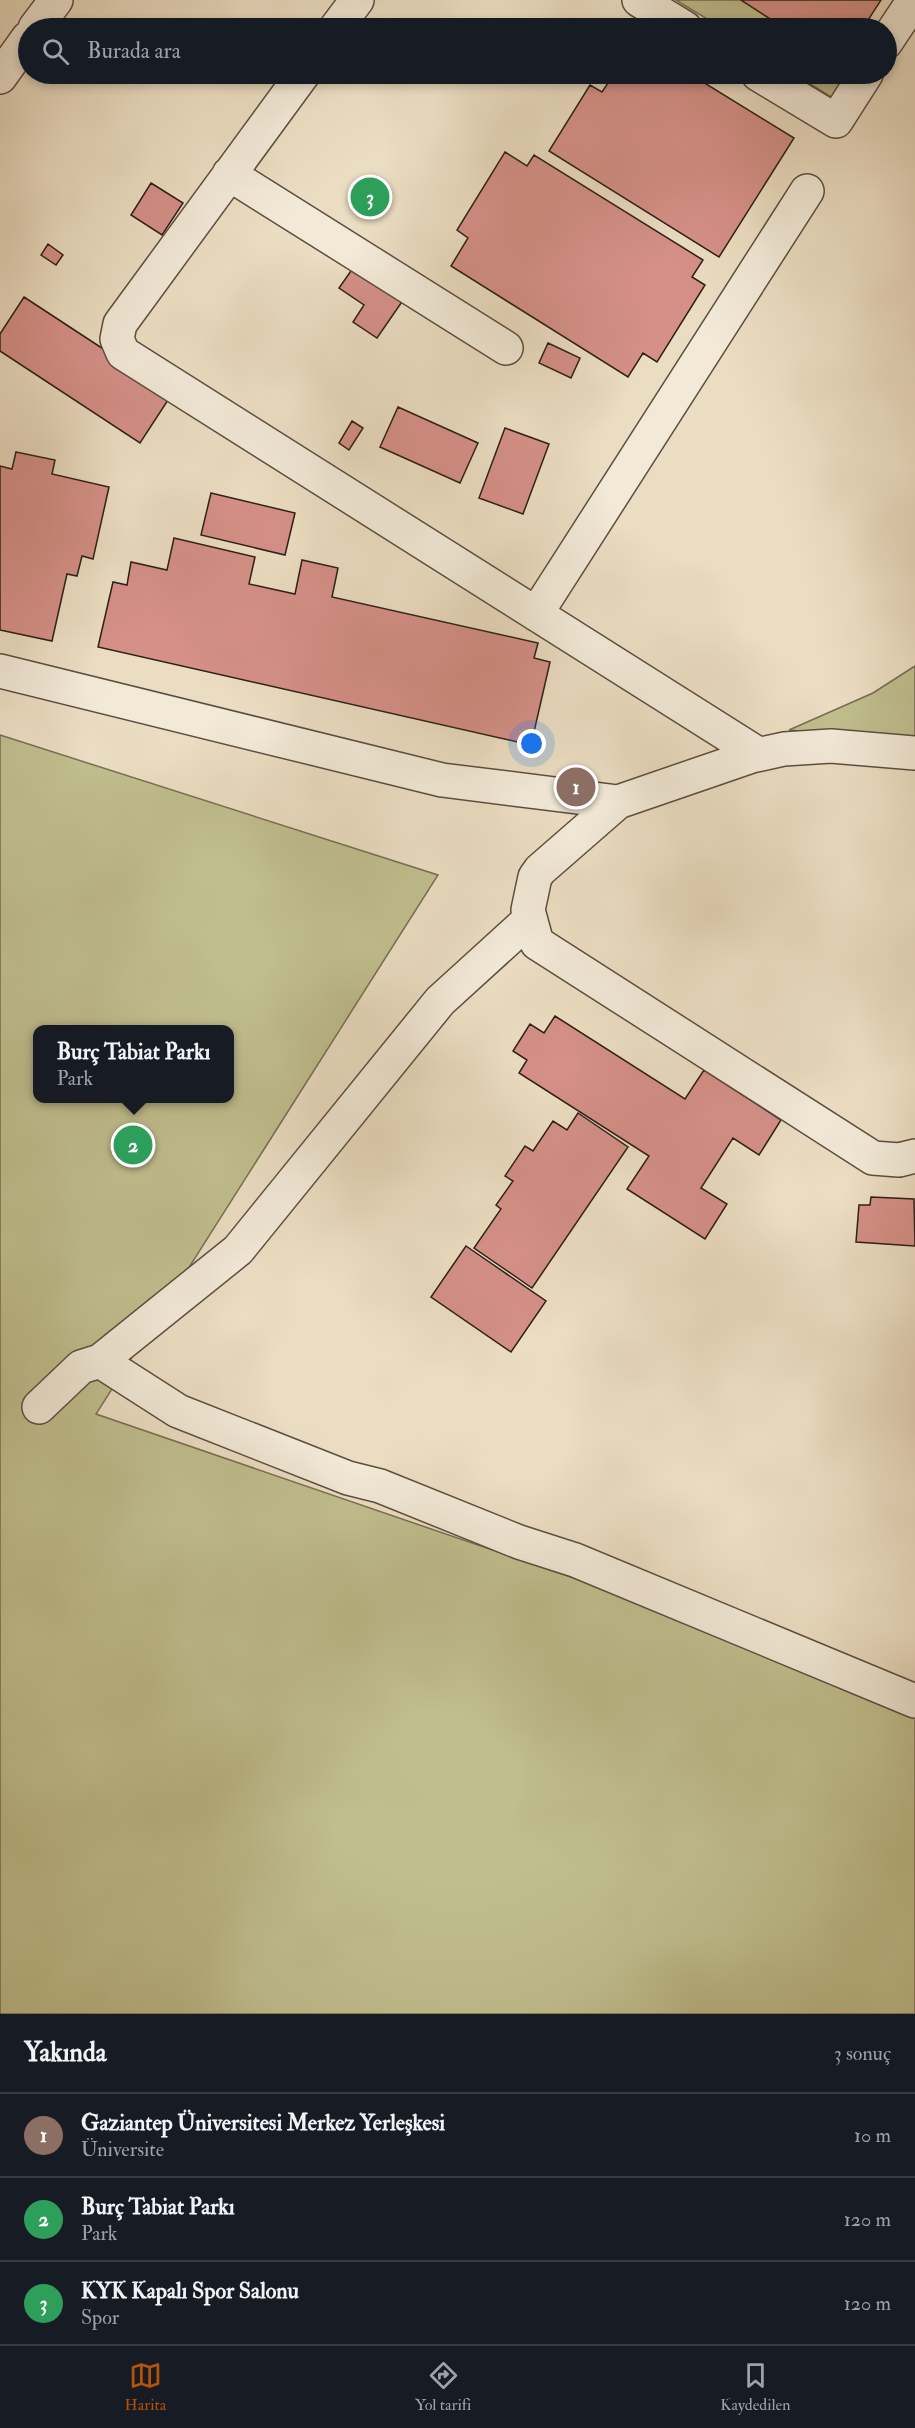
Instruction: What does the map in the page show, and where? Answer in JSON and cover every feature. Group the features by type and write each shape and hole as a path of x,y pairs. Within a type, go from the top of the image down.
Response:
{"street":[{"path":"42,18 56,0"},
{"path":"344,18 357,0"},
{"path":"639,0 669,18"},
{"path":"897,26 914,0"},
{"path":"0,77 18,52"},
{"path":"296,84 120,324 117,339 123,353 758,754"},
{"path":"775,84 836,121 860,84"},
{"path":"229,174 506,348"},
{"path":"536,614 807,191"},
{"path":"0,671 442,780 618,802"},
{"path":"915,753 824,746 758,754 618,802 540,870 529,895 529,920 537,943 873,1158 899,1160 915,1156"},
{"path":"39,1407 81,1367 100,1361 238,1250 440,1001 529,920"},
{"path":"100,1361 178,1412 348,1478 380,1486 519,1542 575,1560 915,1701"}],"shaded area":[{"path":"676,0 741,0 769,18 706,18"},
{"path":"810,84 847,84 836,100"},
{"path":"915,666 915,741 789,730 873,693"},
{"path":"0,735 438,875 96,1414 915,1695 915,2014 0,2014"}],"building":[{"path":"741,0 881,0 869,18 769,18"},
{"path":"607,84 706,84 794,138 719,257 549,151 590,85 602,92"},
{"path":"505,152 527,166 534,155 703,260 692,277 705,285 657,362 643,353 628,377 451,266 468,238 457,230"},
{"path":"151,183 183,203 162,235 131,215"},
{"path":"48,244 63,255 56,265 41,255"},
{"path":"353,268 408,293 377,338 353,322 364,305 339,288"},
{"path":"24,297 172,394 140,443 0,351 0,334"},
{"path":"548,343 580,358 571,378 539,363"},
{"path":"398,407 478,443 460,483 380,447"},
{"path":"352,421 363,428 349,450 339,443"},
{"path":"505,428 549,444 523,514 479,498"},
{"path":"16,452 55,460 52,474 109,487 93,559 82,556 77,576 67,574 52,641 0,630 0,466 12,469"},
{"path":"211,493 295,513 285,555 201,535"},
{"path":"174,538 255,557 249,584 295,594 302,560 338,568 332,597 538,643 534,658 550,662 531,745 98,647 113,582 127,585 131,562 167,570"},
{"path":"555,1016 685,1099 704,1070 781,1120 759,1155 733,1138 701,1188 727,1204 705,1239 627,1189 649,1156 519,1073 527,1060 513,1051 530,1024 544,1033"},
{"path":"578,1113 628,1147 532,1288 474,1248 501,1209 496,1205 513,1181 505,1176 525,1146 533,1151 553,1121 567,1130"},
{"path":"871,1197 914,1199 915,1246 856,1242 859,1205 870,1205"},
{"path":"466,1246 546,1301 511,1352 431,1297"}],"place":[{"name":"KYK Kapalı Spor Salonu","path":"370,197"},
{"name":"Gaziantep Üniversitesi Merkez Yerleşkesi","path":"576,787"},
{"name":"Burç Tabiat Parkı","path":"133,1145"}]}
